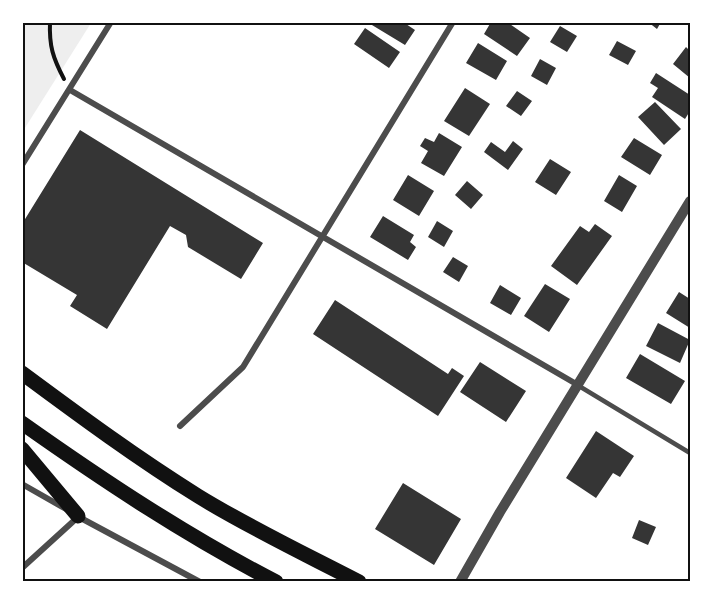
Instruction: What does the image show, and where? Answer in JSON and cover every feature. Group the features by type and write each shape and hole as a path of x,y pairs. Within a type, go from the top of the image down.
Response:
{"main road":[{"path":"22,373 128,450 200,496 270,536 359,582"},
{"path":"22,423 109,483 231,558 276,582"},
{"path":"22,449 78,516"}],"street":[{"path":"22,165 111,22"},
{"path":"180,426 243,367 453,22"},
{"path":"70,90 579,386"},
{"path":"460,582 500,512 690,201"},
{"path":"22,484 200,582"},
{"path":"22,568 78,516"}],"lane":[{"path":"579,386 690,453"}],"path":[{"path":"51,22 49,44 57,66 70,90"}],"shaded area":[{"path":"23,23 91,23 23,131"}],"building":[{"path":"367,22 403,22 415,30 405,45"},
{"path":"491,22 507,22 530,38 517,56 484,34"},
{"path":"648,22 661,22 657,29"},
{"path":"560,26 577,36 567,52 550,42"},
{"path":"365,28 400,52 389,68 354,44"},
{"path":"617,41 636,51 628,65 609,55"},
{"path":"478,43 507,61 496,80 466,63"},
{"path":"686,47 690,51 690,78 673,64"},
{"path":"540,59 556,68 547,85 531,76"},
{"path":"656,73 690,95 690,111 685,119 652,97 658,88 650,83"},
{"path":"465,88 490,104 469,136 444,121"},
{"path":"517,91 532,101 521,116 506,106"},
{"path":"655,102 681,129 664,145 638,117"},
{"path":"80,130 263,243 241,279 188,247 186,235 170,226 107,329 70,306 77,295 22,262 22,224"},
{"path":"439,133 462,147 444,176 421,163 428,151 420,146 425,138 434,142"},
{"path":"634,138 662,155 650,175 621,157"},
{"path":"513,141 523,149 508,170 484,152 491,142 505,152"},
{"path":"550,159 571,172 556,195 535,182"},
{"path":"408,175 434,191 419,216 393,200"},
{"path":"619,175 637,186 622,212 604,201"},
{"path":"467,181 483,195 471,209 455,195"},
{"path":"383,216 414,235 410,242 416,247 408,260 370,237"},
{"path":"437,221 453,231 444,247 428,237"},
{"path":"595,224 612,236 577,285 551,266 580,226 589,232"},
{"path":"453,257 468,266 459,282 443,272"},
{"path":"545,284 570,299 549,332 524,316"},
{"path":"500,285 521,298 511,315 490,303"},
{"path":"679,292 690,299 690,328 666,313"},
{"path":"335,300 448,374 452,368 464,376 438,416 313,334"},
{"path":"658,323 690,340 680,363 646,346"},
{"path":"640,354 685,381 671,404 626,378"},
{"path":"480,362 526,391 506,422 460,392"},
{"path":"596,431 634,456 620,477 613,473 596,498 566,478"},
{"path":"403,483 461,519 434,565 375,529"},
{"path":"639,520 656,527 648,545 632,538"}]}
